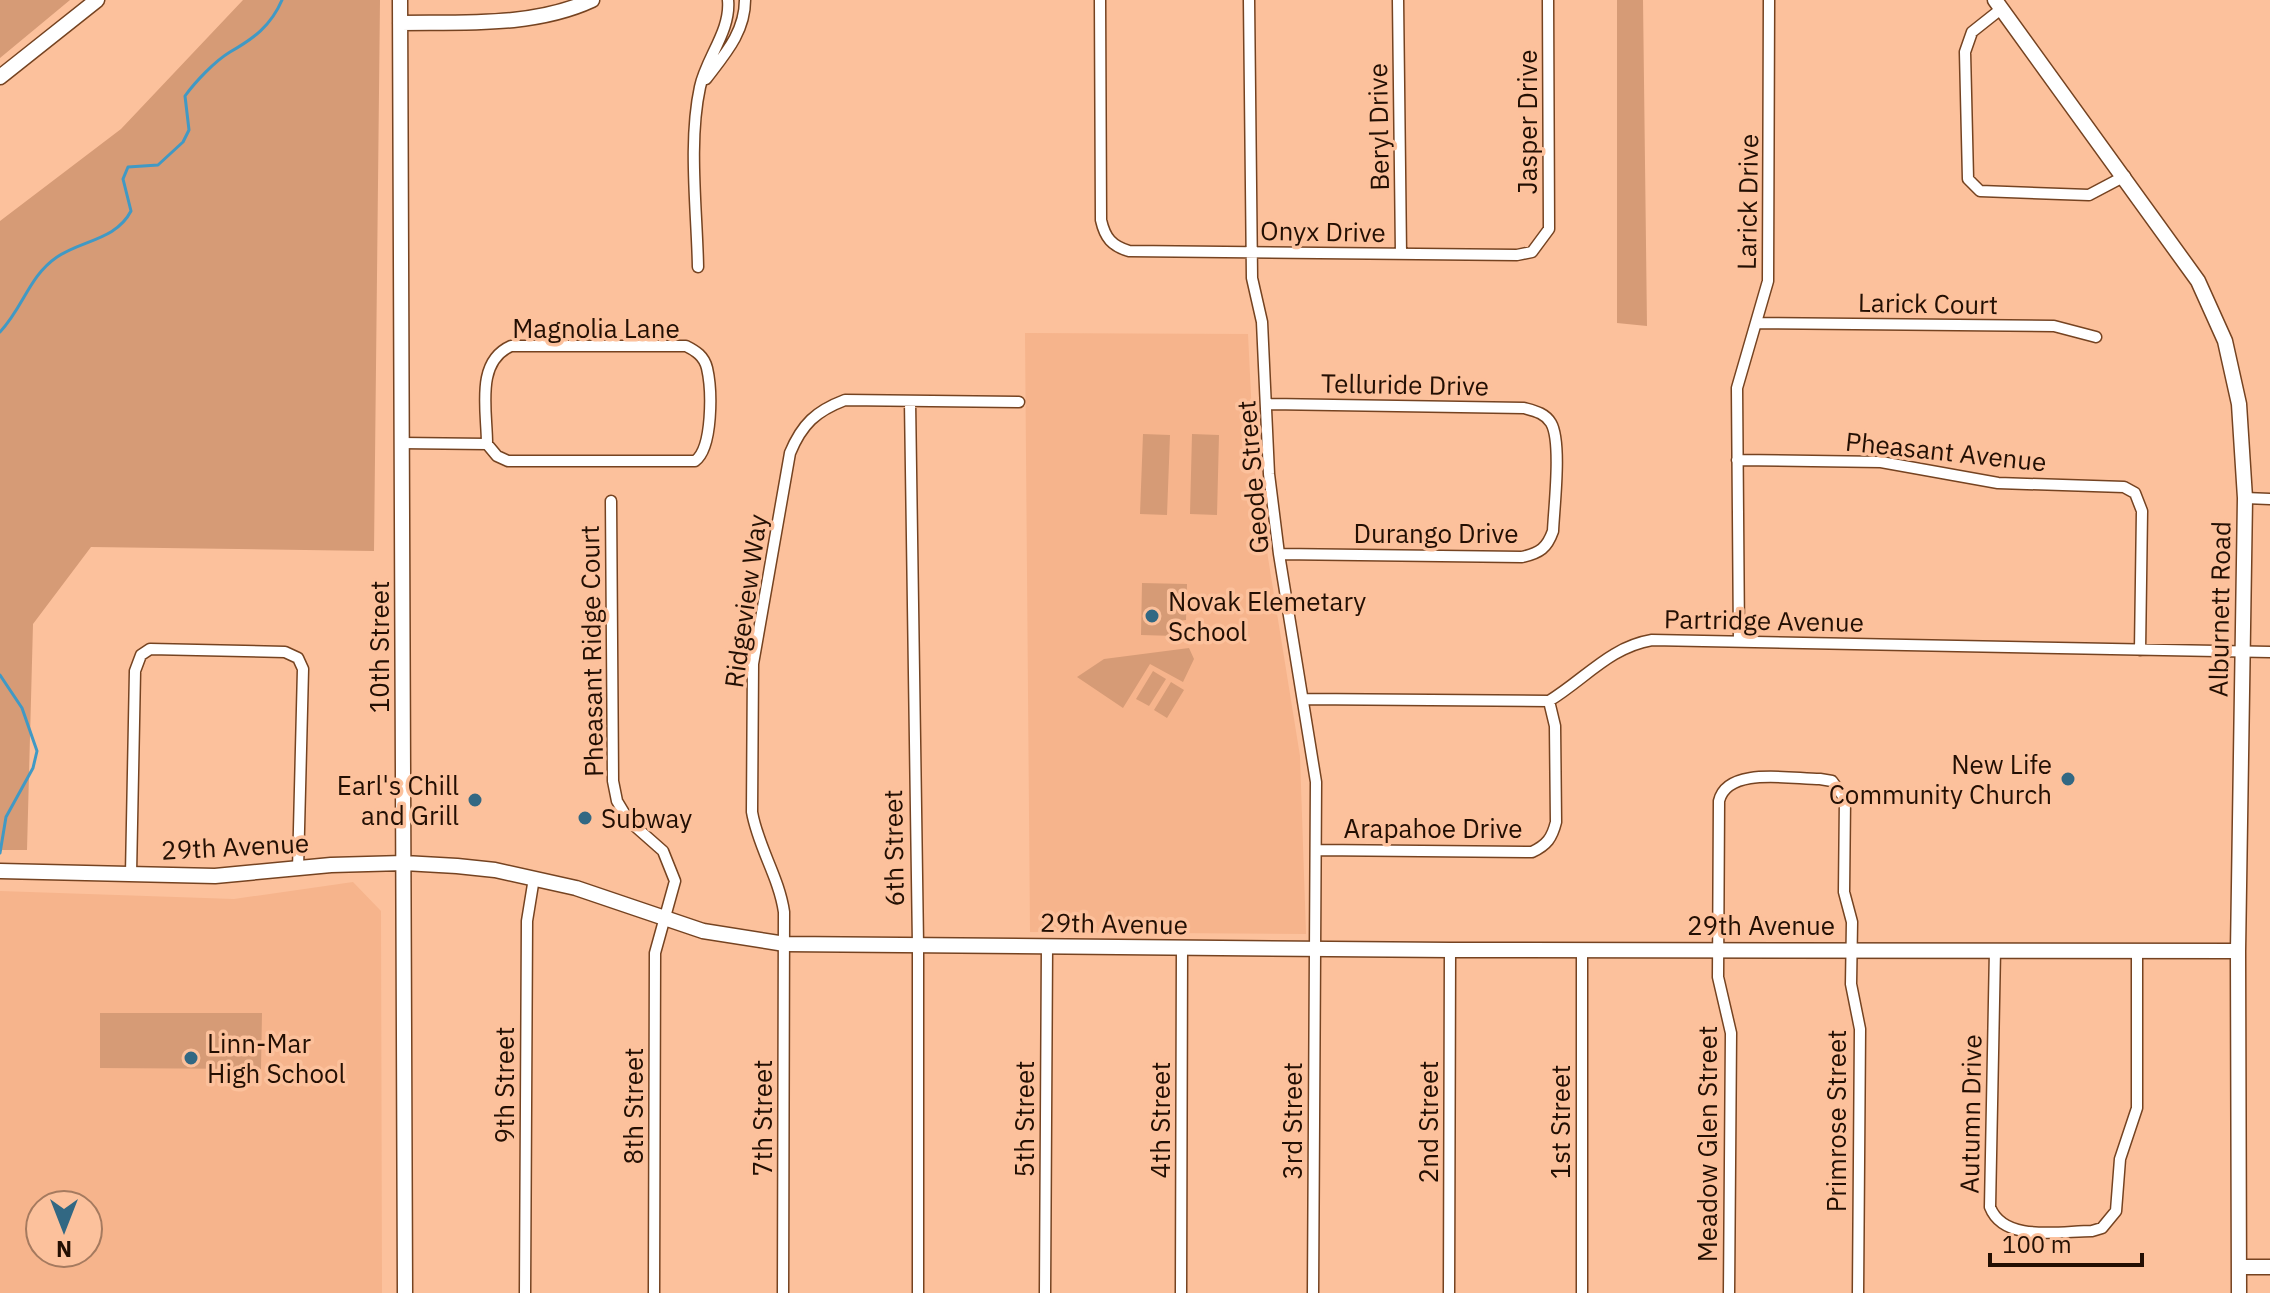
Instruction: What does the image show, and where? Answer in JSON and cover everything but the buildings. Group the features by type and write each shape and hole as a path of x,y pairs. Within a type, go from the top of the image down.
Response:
{"street":[{"path":"0,77 97,0"},
{"name":"10th Street","path":"400,0 405,1293"},
{"path":"400,23 493,22 536,16 592,0"},
{"path":"698,267 696,123 700,87 727,22 728,0"},
{"path":"700,87 739,33 745,19 745,0"},
{"name":"Onyx Drive","path":"1100,0 1104,234 1114,246 1129,251 1517,255 1532,252 1543,242"},
{"name":"Geode Street","path":"1249,0 1250,252 1262,322 1269,474 1316,782 1315,949"},
{"name":"Beryl Drive","path":"1398,0 1401,254"},
{"name":"Jasper Drive","path":"1543,242 1549,229 1548,0"},
{"name":"Larick Drive","path":"1739,641 1737,388 1758,323 1771,252 1769,0"},
{"path":"1998,4 1972,32 1965,52 1968,179 1980,191 2089,195 2125,176"},
{"name":"Alburnett Road","path":"1998,4 2198,281 2225,341 2239,404 2245,498 2238,951 2239,1293"},
{"name":"Larick Court","path":"1758,323 2054,326 2096,337"},
{"name":"Magnolia Lane","path":"401,443 487,444 497,456 508,461 695,461 704,455 709,441 707,368 700,354 686,346 511,346 495,353 487,368 487,444"},
{"name":"Ridgeview Way","path":"785,944 781,891 755,829 752,812 753,679 790,453 806,422 822,409 845,400 1019,402"},
{"name":"6th Street","path":"910,401 918,945 918,1293"},
{"name":"Telluride Drive","path":"1267,404 1524,408 1542,413"},
{"name":"Durango Drive","path":"1279,554 1522,557 1538,553 1549,544 1553,531 1555,439 1552,424 1542,413"},
{"name":"Pheasant Avenue","path":"1737,460 1881,462 1998,483 2124,487 2135,493 2142,511 2140,650"},
{"path":"2245,498 2270,499"},
{"name":"Pheasant Ridge Court","path":"611,501 613,781 617,801 629,821 663,851 671,866 675,881 672,898 662,919"},
{"name":"Partridge Avenue","path":"1549,701 1629,644 1652,640 2270,652"},
{"path":"131,874 135,671 141,655 150,649 285,652 298,658 303,669 298,869"},
{"path":"1304,699 1549,701"},
{"name":"Arapahoe Drive","path":"1316,850 1532,852 1544,846 1553,836 1556,822 1555,726 1549,701"},
{"name":"Meadow Glen Street","path":"1729,1293 1731,1033 1718,977 1717,948 1722,789 1737,778 1820,779 1841,789 1845,799 1844,892 1852,922 1852,949"},
{"name":"29th Avenue","path":"0,871 236,876 404,863 495,870 576,888 662,919 717,934 785,944 1450,950 2238,951"},
{"name":"9th Street","path":"525,1293 527,921 534,878"},
{"name":"8th Street","path":"654,1293 655,953 662,919"},
{"name":"7th Street","path":"783,1293 785,944"},
{"name":"5th Street","path":"1045,1293 1047,946"},
{"name":"4th Street","path":"1181,1293 1182,947"},
{"name":"3rd Street","path":"1313,1293 1315,949"},
{"name":"Primrose Street","path":"1852,949 1851,984 1860,1029 1858,1293"},
{"name":"2nd Street","path":"1449,1293 1450,950"},
{"name":"1st Street","path":"1582,950 1582,1293"},
{"name":"Autumn Drive","path":"1995,950 1990,1207 2007,1227 2034,1231 2092,1231 2102,1228 2116,1211 2120,1159 2137,1108 2137,951"},
{"path":"2239,1267 2270,1267"}],"shaded area":[{"path":"0,0 70,0 0,58"},
{"path":"243,0 380,0 374,551 91,547 33,624 27,850 0,850 0,221 121,129"},
{"path":"1617,0 1643,0 1647,326 1617,323"},
{"name":"Novak Elemetary School","path":"1025,333 1248,334 1255,477 1300,756 1306,934 1030,932"},
{"path":"1143,434 1170,435 1167,515 1140,514"},
{"path":"1192,434 1219,435 1217,515 1190,514"},
{"path":"1142,583 1187,584 1186,620 1177,621 1175,636 1141,635"},
{"path":"1189,648 1194,659 1183,682 1150,664 1123,708 1077,677 1104,659"},
{"path":"1153,671 1166,679 1149,706 1136,699"},
{"path":"1171,682 1184,690 1167,718 1154,710"},
{"name":"Linn-Mar High School","path":"353,882 381,911 382,1293 0,1293 0,891 234,899"},
{"path":"100,1013 262,1013 261,1069 100,1068"}],"waterway":[{"path":"0,332 47,265 67,251 108,234 125,221 131,211 123,179 128,167 158,165 183,142 189,130 185,96 218,61 260,31 282,0"},
{"path":"0,675 22,708 37,751 33,768 6,817 0,853"}],"place":[{"name":"Novak Elemetary School","path":"1152,616"},
{"name":"New Life Community Church","path":"2068,779"},
{"name":"Earl's Chill and Grill","path":"475,800"},
{"name":"Subway","path":"585,818"},
{"name":"Linn-Mar High School","path":"191,1058"}]}
